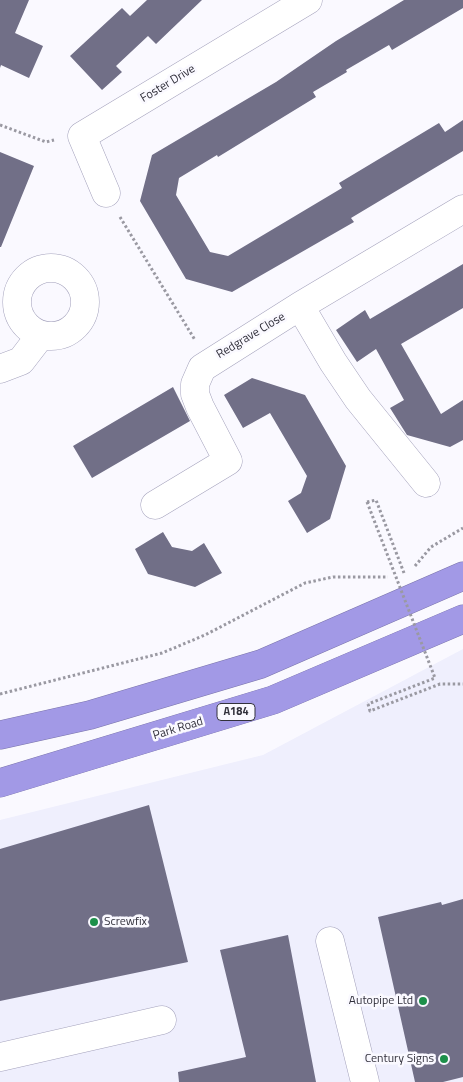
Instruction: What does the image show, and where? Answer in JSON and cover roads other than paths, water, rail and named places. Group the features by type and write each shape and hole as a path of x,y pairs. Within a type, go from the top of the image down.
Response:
{"highway":[{"path":"0,735 90,715 261,664 463,576"},
{"name":"Park Road","path":"0,783 273,700 463,618"}],"street":[{"name":"Foster Drive","path":"106,193 82,136 308,0"},
{"name":"Redgrave Close","path":"156,505 228,461 195,394 197,375 209,362 463,209"},
{"path":"300,306 332,362 358,399 426,483"},
{"path":"0,369 21,361 41,335"},
{"path":"330,941 365,1082"},
{"path":"0,1057 162,1020"}],"place":[{"name":"Screwfix","path":"94,922"},
{"name":"Autopipe Ltd","path":"423,1001"},
{"name":"Century Signs","path":"444,1059"}]}
